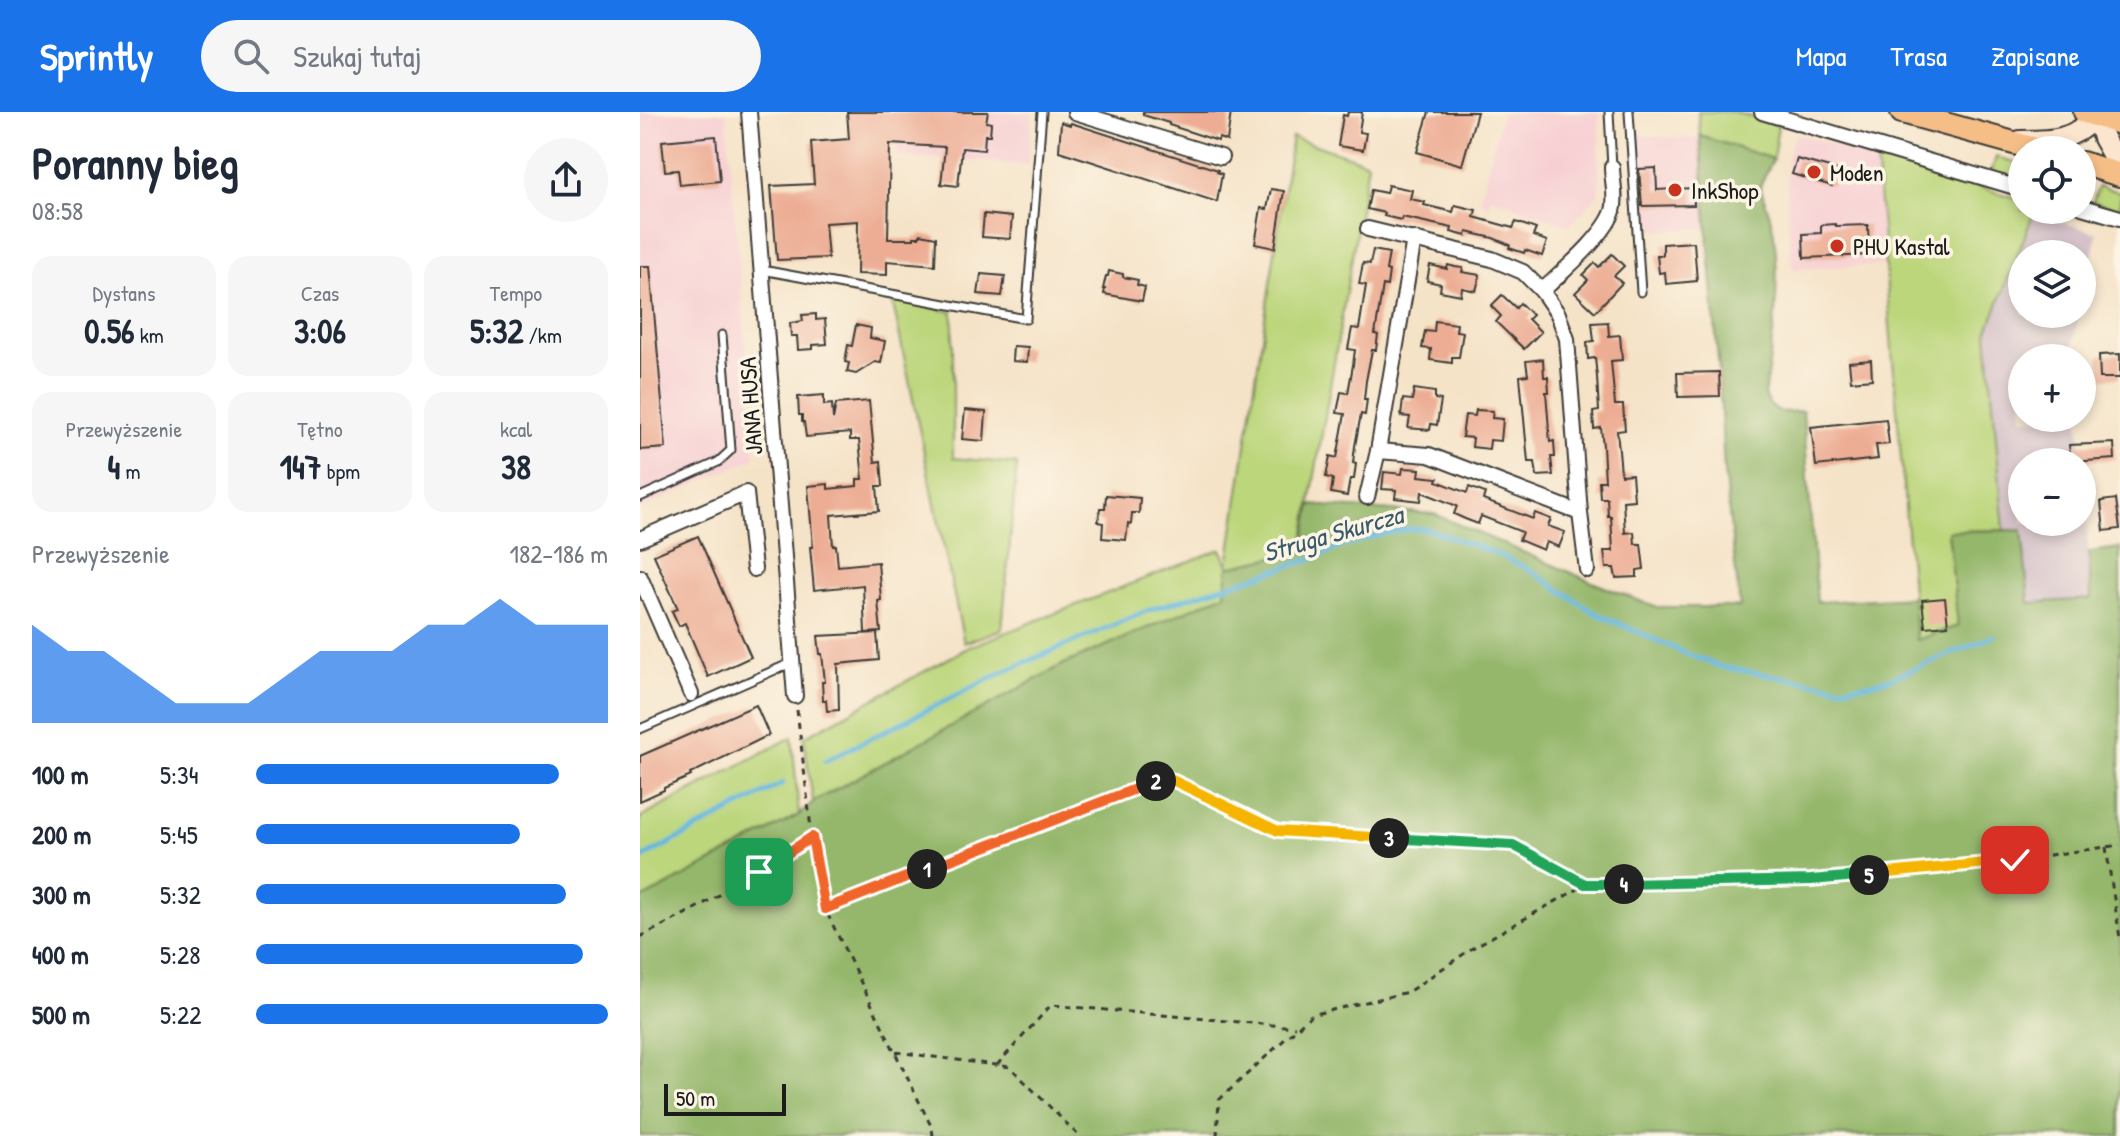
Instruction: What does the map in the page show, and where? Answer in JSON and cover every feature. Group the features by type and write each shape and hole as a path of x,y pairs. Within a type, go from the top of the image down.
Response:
{"main road":[{"path":"1902,112 2008,140"},
{"path":"2093,113 2120,123"},
{"path":"2096,167 2120,175"}],"street":[{"name":"JANA HUSA","path":"749,112 795,696"},
{"path":"1075,112 1221,157"},
{"path":"1762,112 1786,115 2008,185"},
{"path":"2067,136 2085,127 2093,113"},
{"path":"2093,113 2120,168"},
{"path":"1542,291 1607,223 1614,208 1612,167"},
{"path":"2096,211 2120,218"},
{"path":"1368,229 1492,259 1523,272 1542,291 1558,314 1567,339 1587,570"},
{"path":"1367,497 1378,451 1414,239"},
{"path":"1378,451 1429,455 1580,513"},
{"path":"640,539 746,493 754,569"},
{"path":"640,577 691,694"}],"lane":[{"path":"762,270 1026,319 1042,112"},
{"path":"1609,112 1612,167"},
{"path":"1629,112 1641,292"},
{"path":"640,497 718,462 731,450 722,335"},
{"path":"640,729 791,663"}],"path":[{"path":"795,696 812,837 825,909 896,1052 933,1136"},
{"path":"825,909 1166,777 1278,831 1513,845 1585,884"},
{"path":"640,937 694,911 812,837"},
{"path":"1217,1136 1219,1100 1311,1015 1408,992 1474,947 1585,884 1811,880 2015,860 2120,845"},
{"path":"2106,847 2120,938"},
{"path":"997,1065 1051,1005 1295,1027"},
{"path":"896,1052 1010,1067 1079,1136"}],"shaded area":[{"path":"640,112 726,112 755,458 640,509"},
{"path":"897,112 1032,112 1028,165 897,156"},
{"path":"1502,112 1599,112 1599,194 1569,226 1491,197 1489,206 1480,200"},
{"path":"1797,134 1876,156 1885,265 1792,269 1787,161"},
{"path":"1636,135 1700,139 1707,228 1643,231"},
{"path":"2031,224 2068,224 2097,233 2095,240 2025,240"},
{"path":"2008,281 2008,328 2076,328 2073,344 2008,344 2008,432 2080,432 2082,448 2008,448 2008,530 2004,530 1987,333"},
{"path":"2023,536 2087,536 2091,599 2029,603"}],"green space":[{"path":"1698,112 1733,112 1778,126 1773,159 1700,136"},
{"path":"1700,136 1773,159 1760,186 1773,228 1777,274 1773,335 1764,395 1775,410 1803,411 1817,602 1913,597 1916,640 1958,626 1948,531 2008,530 2008,536 2023,536 2029,603 2091,599 2089,552 2120,548 2120,1136 640,1136 640,900 799,815 813,802 1062,665 1225,594 1228,567 1302,551 1311,505 1434,514 1655,607 1740,607 1724,471"},
{"path":"1292,137 1368,163 1302,551 1228,567 1226,594 1062,665 813,802 804,737 971,646 1221,549 1228,565"},
{"path":"1876,156 2008,196 2008,224 2030,224 2023,240 2008,240 2008,279 1987,333 2004,530 1948,531 1958,626 1916,640"},
{"path":"1996,157 2008,160 2008,178 1991,173"},
{"path":"2098,186 2120,192 2120,209 2096,203"},
{"path":"892,299 953,312 953,458 1017,464 1002,629 964,643"},
{"path":"792,737 799,815 640,900 640,818"}],"building":[{"path":"847,112 988,112 986,122 991,123 990,135 985,135 984,150 962,148 958,186 941,184 945,147 890,144 888,239 914,239 921,234 936,237 935,265 887,261 887,275 857,274 858,221 825,223 828,258 777,260 771,186 814,184 811,142 849,139"},
{"path":"1143,112 1231,112 1227,141 1169,125 1143,115"},
{"path":"1348,112 1362,112 1359,132 1366,133 1363,150 1338,146 1343,115 1347,116"},
{"path":"1429,112 1477,112 1462,165 1417,152"},
{"path":"1061,122 1218,170 1222,174 1217,202 1059,151"},
{"path":"716,136 720,181 680,185 678,170 665,171 662,141"},
{"name":"Moden","path":"1797,159 1837,170 1832,186 1792,174"},
{"path":"1656,168 1657,190 1693,188 1694,205 1642,206 1639,169"},
{"path":"1388,185 1412,190 1410,199 1425,202 1424,205 1453,212 1455,205 1476,210 1474,217 1513,228 1516,222 1536,229 1533,236 1547,241 1542,256 1509,248 1510,245 1493,238 1467,232 1466,236 1451,232 1452,228 1402,217 1401,220 1367,209 1371,190 1386,193"},
{"path":"1271,189 1284,191 1275,248 1255,244 1261,208 1267,209"},
{"path":"984,214 1012,217 1010,239 982,237"},
{"path":"1821,225 1868,225 1869,255 1804,258 1803,234 1821,233"},
{"path":"1694,242 1697,281 1666,284 1665,272 1659,273 1657,255 1663,255 1663,244"},
{"path":"1373,250 1389,253 1386,270 1389,271 1387,286 1383,285 1375,334 1378,335 1376,350 1372,350 1366,381 1365,415 1361,414 1355,446 1354,479 1350,479 1347,496 1331,493 1333,479 1326,477 1330,456 1337,458 1345,414 1337,413 1341,392 1348,393 1353,365 1355,350 1348,349 1352,328 1359,329 1366,285 1359,284 1363,263 1370,264"},
{"path":"1612,254 1624,266 1614,276 1622,283 1595,312 1575,293 1588,280 1583,275 1595,263 1599,267"},
{"path":"1430,265 1447,269 1448,265 1463,268 1462,272 1480,275 1476,291 1462,288 1461,295 1440,291 1441,284 1427,281"},
{"path":"640,266 650,266 666,448 640,450"},
{"path":"1109,271 1138,280 1137,285 1145,287 1142,301 1104,294"},
{"path":"981,274 1005,276 1002,296 978,294"},
{"path":"1502,295 1516,308 1520,303 1532,315 1528,319 1541,332 1524,349 1496,322 1501,316 1491,306"},
{"path":"816,314 816,320 825,319 827,344 798,350 797,336 791,336 790,323 803,321 802,315"},
{"path":"1435,321 1457,324 1456,331 1463,332 1459,357 1452,357 1452,363 1430,360 1431,349 1422,348 1425,331 1434,332"},
{"path":"1608,322 1609,336 1620,335 1622,360 1611,361 1615,405 1623,405 1625,430 1617,431 1621,475 1632,474 1634,500 1623,501 1625,533 1634,532 1635,544 1641,544 1644,569 1637,570 1637,577 1616,578 1614,568 1606,568 1604,551 1613,551 1611,516 1608,516 1607,498 1600,498 1599,481 1605,481 1603,446 1601,428 1594,429 1593,412 1599,411 1597,377 1595,358 1588,359 1587,342 1594,341 1592,323"},
{"path":"856,325 871,328 870,338 885,341 881,363 875,362 856,374 847,372 849,363 845,362"},
{"path":"1013,346 1028,347 1027,362 1012,361"},
{"path":"2120,354 2120,378 2100,378 2099,355"},
{"path":"1543,359 1544,377 1548,377 1549,392 1546,392 1550,442 1554,441 1555,457 1551,457 1553,475 1537,476 1535,462 1528,462 1520,376 1528,375 1526,361"},
{"path":"1871,360 1872,379 1851,381 1849,362"},
{"path":"1719,372 1720,396 1678,397 1677,373"},
{"path":"1414,389 1435,392 1435,399 1441,400 1437,425 1431,424 1430,430 1408,428 1410,417 1401,416 1403,399 1412,400"},
{"path":"824,395 824,405 832,404 833,419 836,404 869,401 875,462 881,461 883,486 877,486 879,511 831,515 838,566 878,562 881,632 865,633 863,585 814,590 808,486 828,484 828,489 857,486 857,479 863,479 859,440 850,440 850,433 806,437 802,415 799,415 798,397"},
{"path":"965,410 986,412 984,441 962,439"},
{"path":"1476,410 1493,411 1492,418 1503,419 1501,441 1490,440 1489,449 1472,447 1473,438 1462,437 1465,415 1475,416"},
{"path":"1886,419 1889,444 1876,445 1878,459 1816,466 1811,427"},
{"path":"2114,443 2115,459 2096,460 2096,448 2069,448 2069,445"},
{"path":"1403,468 1420,469 1419,476 1438,478 1437,481 1467,493 1469,487 1485,493 1483,500 1533,519 1535,513 1551,519 1548,526 1565,532 1559,547 1546,542 1543,550 1519,540 1522,532 1481,516 1478,524 1465,519 1454,514 1457,506 1422,492 1421,501 1395,498 1396,490 1382,489 1384,472 1402,474"},
{"path":"1106,495 1140,498 1139,513 1132,513 1126,540 1102,538 1103,523 1098,522 1100,508 1105,508"},
{"path":"2116,499 2120,529 2104,531 2101,501"},
{"path":"698,536 751,657 708,677 685,623 679,626 672,611 678,609 654,555"},
{"path":"1945,598 1948,625 1925,627 1922,600"},
{"path":"877,633 879,660 838,664 839,710 827,711 826,700 823,700 822,682 825,682 818,636"},
{"path":"756,705 769,735 640,801 640,756"}],"waterway":[{"name":"Struga Skurcza","path":"825,761 1005,671 1149,610 1315,558 1345,545 1409,529 1428,529 1497,554 1528,569 1595,613 1721,667 1841,687 1869,684 1889,679 1994,636"},
{"name":"Struga Skurcza","path":"640,859 783,783"}],"place":[{"name":"Moden","path":"1814,172"},
{"name":"InkShop","path":"1675,190"},
{"name":"PHU Kastal","path":"1837,246"}],"route":[{"path":"759,872 812,837 825,909 1166,777 1278,831 1513,845 1585,884 1811,880 2015,860"}]}
